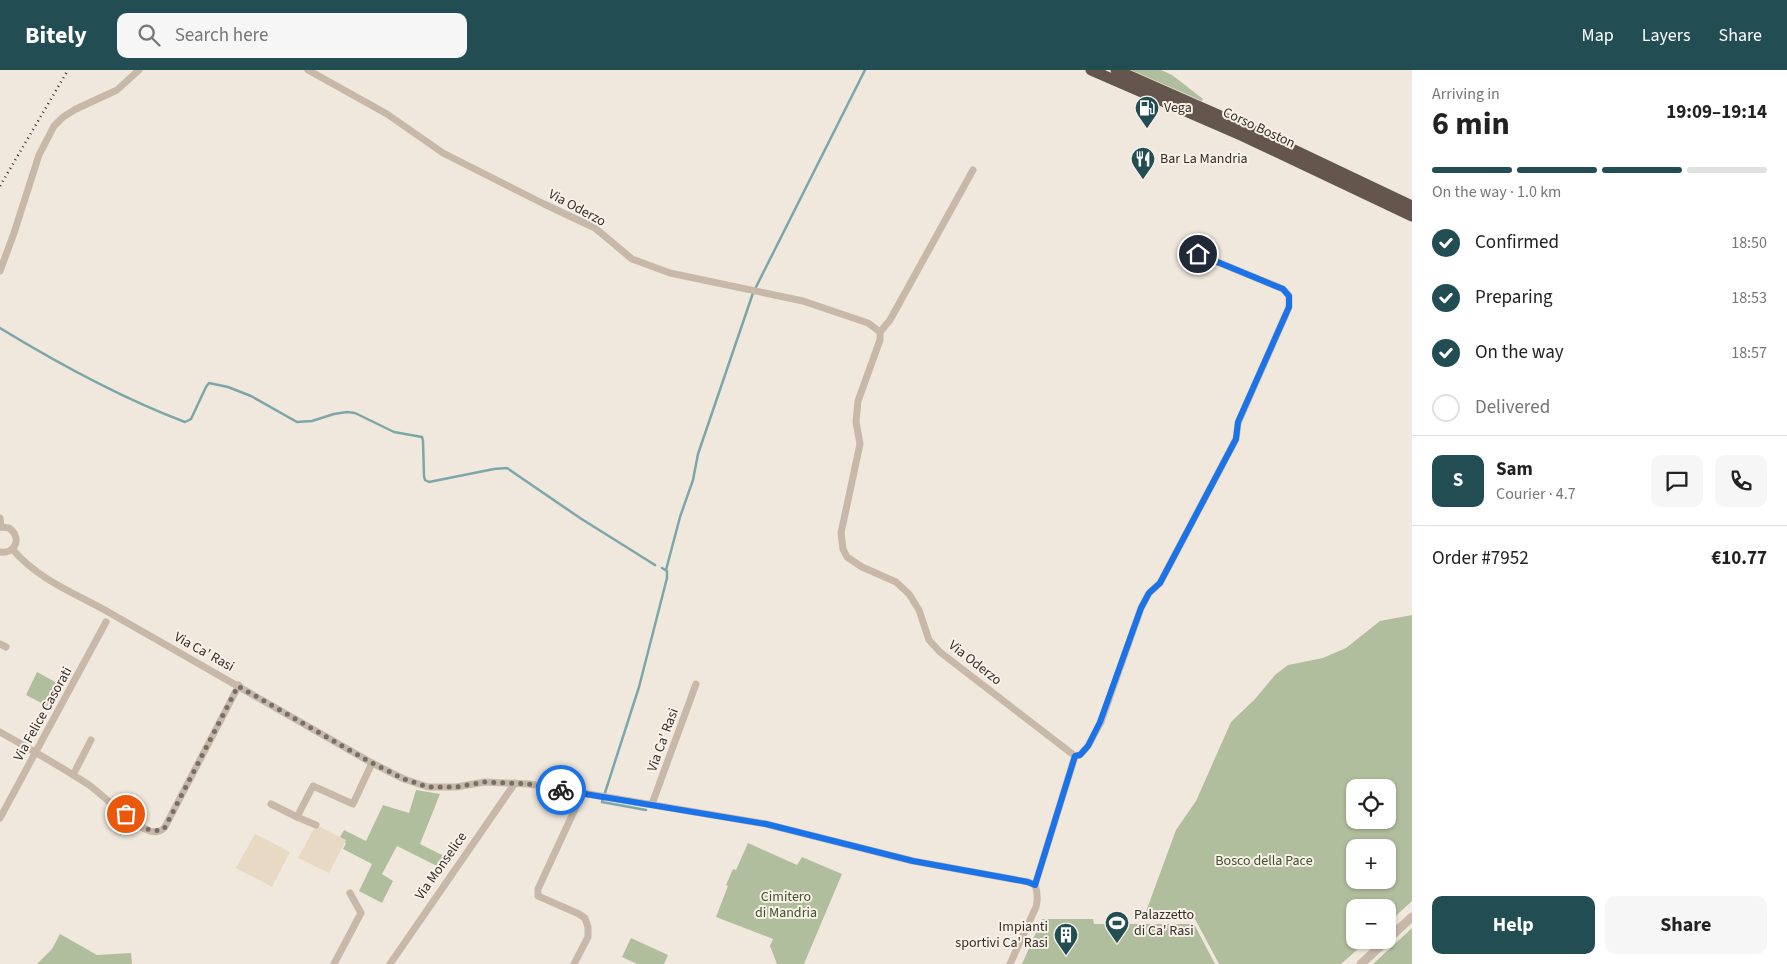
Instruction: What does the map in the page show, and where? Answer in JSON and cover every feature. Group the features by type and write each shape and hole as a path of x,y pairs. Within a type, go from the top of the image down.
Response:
{"highway":[{"name":"Corso Boston","path":"1091,70 1242,136 1412,216"},
{"name":"Corso Boston","path":"1116,70 1250,129 1412,206"}],"street":[{"path":"0,271 38,155 54,126 63,117 76,109 117,90 139,70"},
{"name":"Via Oderzo","path":"308,70 387,114 443,153 595,228 632,259 670,273 802,301 868,323 880,332"},
{"name":"Via Oderzo","path":"973,170 890,320 880,332 878,349 858,401 856,422 860,444 841,533 843,549 847,557 862,567 896,582 909,594 919,610 929,640 940,652 1075,756"},
{"path":"1010,964 1036,907 1037,891 1035,885 1075,756 1080,755 1088,746 1100,722 1141,608 1149,593 1160,583 1236,439 1238,422 1289,307 1289,296 1283,289 1198,254"},
{"path":"0,518 0,527 9,528 15,534 16,542 12,549 0,552"},
{"name":"Via Ca' Rasi","path":"12,549 38,574 52,583 111,613 372,763 404,779 428,787 456,787 485,782 515,783 652,804 766,824 913,861 1028,882 1035,885"},
{"name":"Via Felice Casorati","path":"0,818 106,622"},
{"name":"Via Ca' Rasi","path":"652,804 696,684"},
{"path":"0,732 73,775 139,824 156,832 164,829 238,686"},
{"path":"73,775 90,740"},
{"path":"297,817 314,786 353,804 372,763"},
{"name":"Via Monselice","path":"390,964 515,783"},
{"path":"574,964 588,937 585,918 538,896 538,889 582,794"},
{"path":"271,804 316,825"},
{"path":"334,964 361,913 350,893"},
{"path":"1396,932 1412,917"},
{"path":"1361,964 1377,949"}],"green space":[{"path":"1131,70 1161,70 1172,75 1203,99 1202,101"},
{"name":"Bosco della Pace","path":"1412,615 1412,901 1396,916 1396,899 1346,899 1346,949 1358,949 1341,964 1219,964 1195,919 1144,917 1176,830 1196,801 1231,722 1255,699 1275,675 1288,665 1323,658 1346,648 1380,621"},
{"path":"37,672 59,684 47,706 26,695"},
{"path":"416,790 440,794 420,844 452,860 445,870 397,846 382,874 393,881 382,903 359,891 372,864 343,849 346,843 339,839 344,830 366,841 383,805 409,813"},
{"name":"Cimitero di Mandria","path":"748,843 797,865 802,857 842,874 804,964 777,964 770,946 773,939 716,917 728,886 726,885 733,869 736,870"},
{"name":"Palazzetto di Ca' Rasi","path":"1042,919 1093,919 1094,924 1194,924 1215,964 1022,964"},
{"path":"1412,928 1412,964 1373,964 1389,949 1396,949 1396,943"},
{"path":"60,934 97,955 131,953 132,964 37,964 52,949"},
{"path":"631,938 668,955 664,964 637,964 622,957"}],"shaded area":[{"path":"316,825 346,840 329,873 298,858"},
{"path":"255,834 290,852 272,887 236,868"}],"waterway":[{"path":"666,570 680,517 693,480 698,454 753,293 865,70"},
{"path":"0,328 90,379 137,402 185,422 191,419 209,383 228,387 251,396 297,422 312,421 347,412 355,413 394,432 422,437 425,480 429,482 507,468 580,518 655,565"},
{"path":"646,810 602,802 639,687 667,578 667,571 662,568"}],"railway":[{"path":"0,186 68,70"}],"way so far":[{"path":"126,814 151,831 156,832 164,829 238,686 372,763 404,779 428,787 456,787 485,782 529,784 561,790"}],"place":[{"name":"Vega","path":"1147,129"},
{"name":"Bar La Mandria","path":"1143,180"},
{"name":"Palazzetto di Ca' Rasi","path":"1117,944"},
{"name":"Impianti sportivi Ca' Rasi","path":"1066,956"}],"route":[{"path":"561,790 766,824 913,861 1028,882 1035,885 1075,756 1080,755 1088,746 1100,722 1141,608 1149,593 1160,583 1236,439 1238,422 1289,307 1289,296 1283,289 1198,254"}]}
